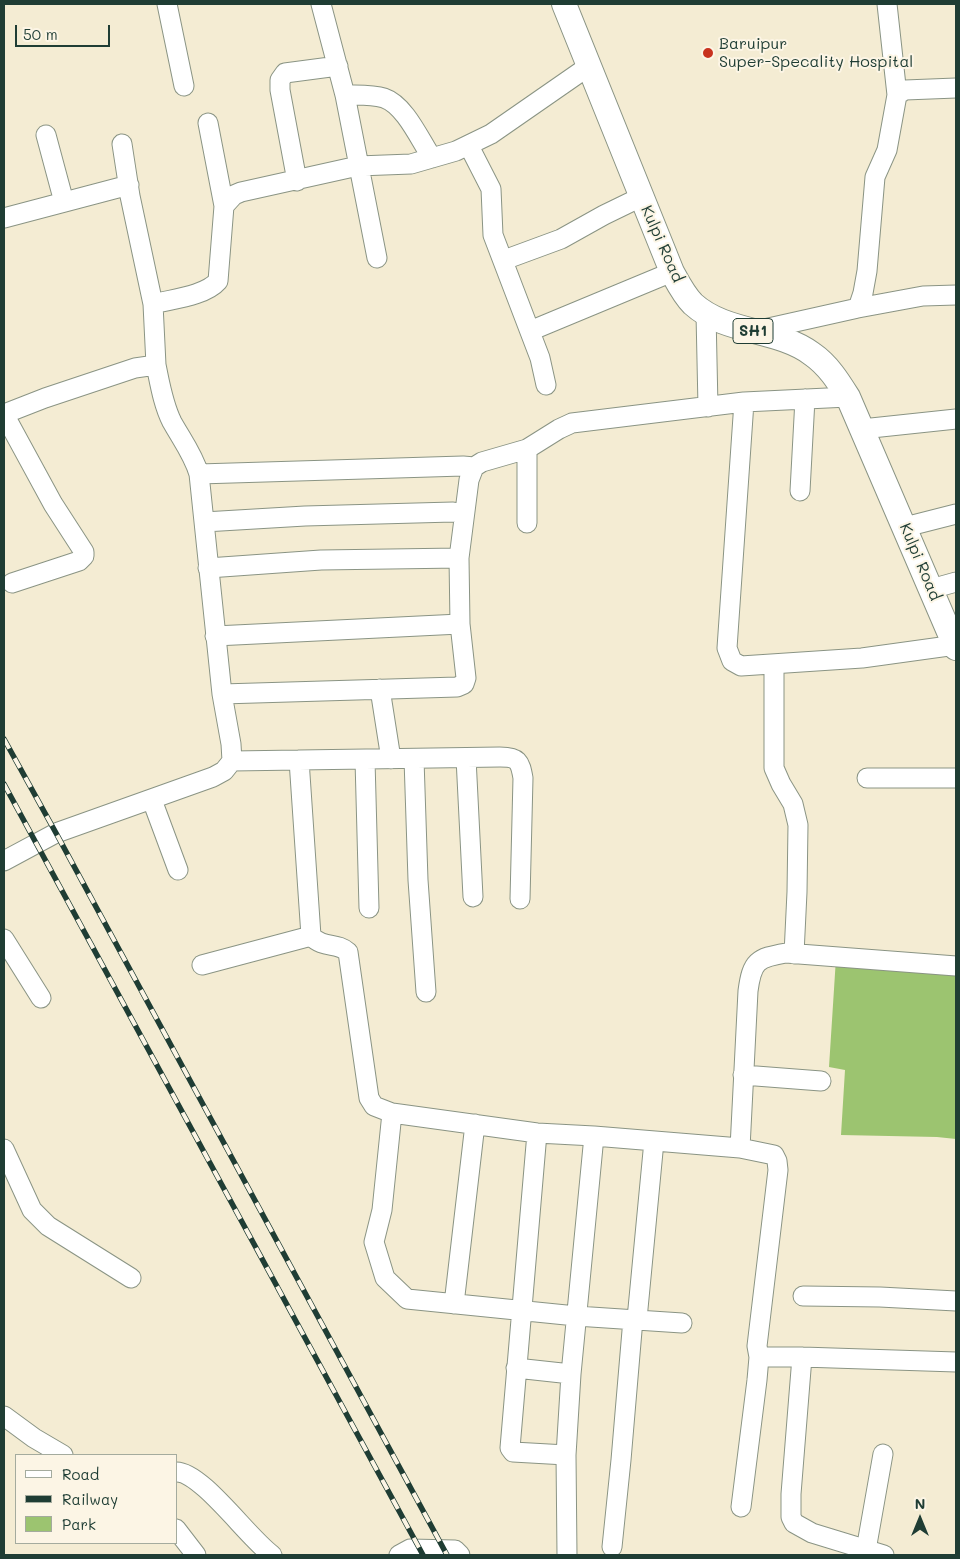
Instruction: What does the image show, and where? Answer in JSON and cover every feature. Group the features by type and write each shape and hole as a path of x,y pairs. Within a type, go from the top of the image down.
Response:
{"main road":[{"name":"Kulpi Road","path":"564,4 672,272 692,303 706,314 754,332 796,344 811,353 834,375 848,397 956,646"}],"street":[{"path":"167,4 184,86"},
{"path":"320,4 345,95 377,258"},
{"path":"858,308 863,293 876,177 887,150 897,95 887,4"},
{"path":"298,181 280,90 280,80 285,73 338,66"},
{"path":"224,206 234,195 241,192 298,181 358,166 411,164 469,146 491,134 589,66"},
{"path":"897,95 905,90 956,88"},
{"path":"345,95 384,98 394,103 404,114 432,158"},
{"path":"152,304 202,292 212,288 218,281 224,206 208,123"},
{"path":"46,135 64,202"},
{"path":"4,861 56,833 213,777 224,771 232,761 215,636 199,474 190,450 172,422 156,365 152,304 128,185 122,144"},
{"path":"469,146 491,188 493,235 540,358 546,385"},
{"path":"4,218 128,185"},
{"path":"504,260 561,239 604,214 641,197"},
{"path":"530,331 672,272"},
{"path":"754,332 858,308 923,296 956,295"},
{"path":"706,314 708,407"},
{"path":"12,583 79,561 84,556 84,552 53,504 4,414 45,398 135,368 156,365"},
{"path":"222,694 457,687 464,684 466,678 460,624 459,558 469,480 474,467 482,462 527,449 572,423 744,402 848,397"},
{"path":"800,491 805,399"},
{"path":"744,402 727,648 732,661 741,666 774,664 862,658 956,646"},
{"path":"862,429 956,419"},
{"path":"527,449 528,523"},
{"path":"199,474 474,467"},
{"path":"204,522 305,516 453,512 464,514"},
{"path":"905,527 956,514"},
{"path":"208,568 321,560 459,558"},
{"path":"932,589 956,582"},
{"path":"215,636 460,624"},
{"path":"774,664 774,768 793,804 798,825 794,954"},
{"path":"380,689 390,759"},
{"path":"232,761 509,757 516,759 520,765 523,778 520,899"},
{"path":"466,758 473,897"},
{"path":"414,759 418,880 426,992"},
{"path":"299,760 311,936 318,943 344,948 348,952 369,1098 374,1106 392,1113 537,1133 740,1148 774,1155 778,1170 758,1346 759,1357 741,1507"},
{"path":"365,760 369,908"},
{"path":"867,778 956,778"},
{"path":"152,800 178,870"},
{"path":"202,965 311,936"},
{"path":"4,939 41,998"},
{"path":"740,1148 750,975 758,962 767,956 786,953 956,966"},
{"path":"743,1075 821,1081"},
{"path":"392,1113 382,1210 374,1242 387,1282 407,1298 521,1311 682,1323"},
{"path":"454,1304 475,1124"},
{"path":"537,1133 510,1450 513,1452 566,1455"},
{"path":"567,1555 566,1455 571,1374 594,1136"},
{"path":"612,1547 654,1141"},
{"path":"4,1149 27,1200 38,1216 48,1226 131,1278"},
{"path":"803,1296 880,1297 956,1301"},
{"path":"759,1357 956,1362"},
{"path":"802,1357 791,1494 791,1517 794,1523 812,1533 875,1553 883,1454"},
{"path":"516,1368 571,1374"},
{"path":"4,1416 34,1438 61,1454"},
{"path":"178,1472 192,1477 206,1489 260,1551"},
{"path":"178,1532 196,1555"},
{"path":"399,1555 410,1549 454,1550 460,1555"}],"green space":[{"path":"836,958 956,969 956,1139 841,1135 845,1070 829,1067"}],"railway":[{"path":"4,739 447,1555"},
{"path":"4,784 423,1555"}],"place":[{"name":"Baruipur Super-Specality Hospital","path":"708,53"}]}
